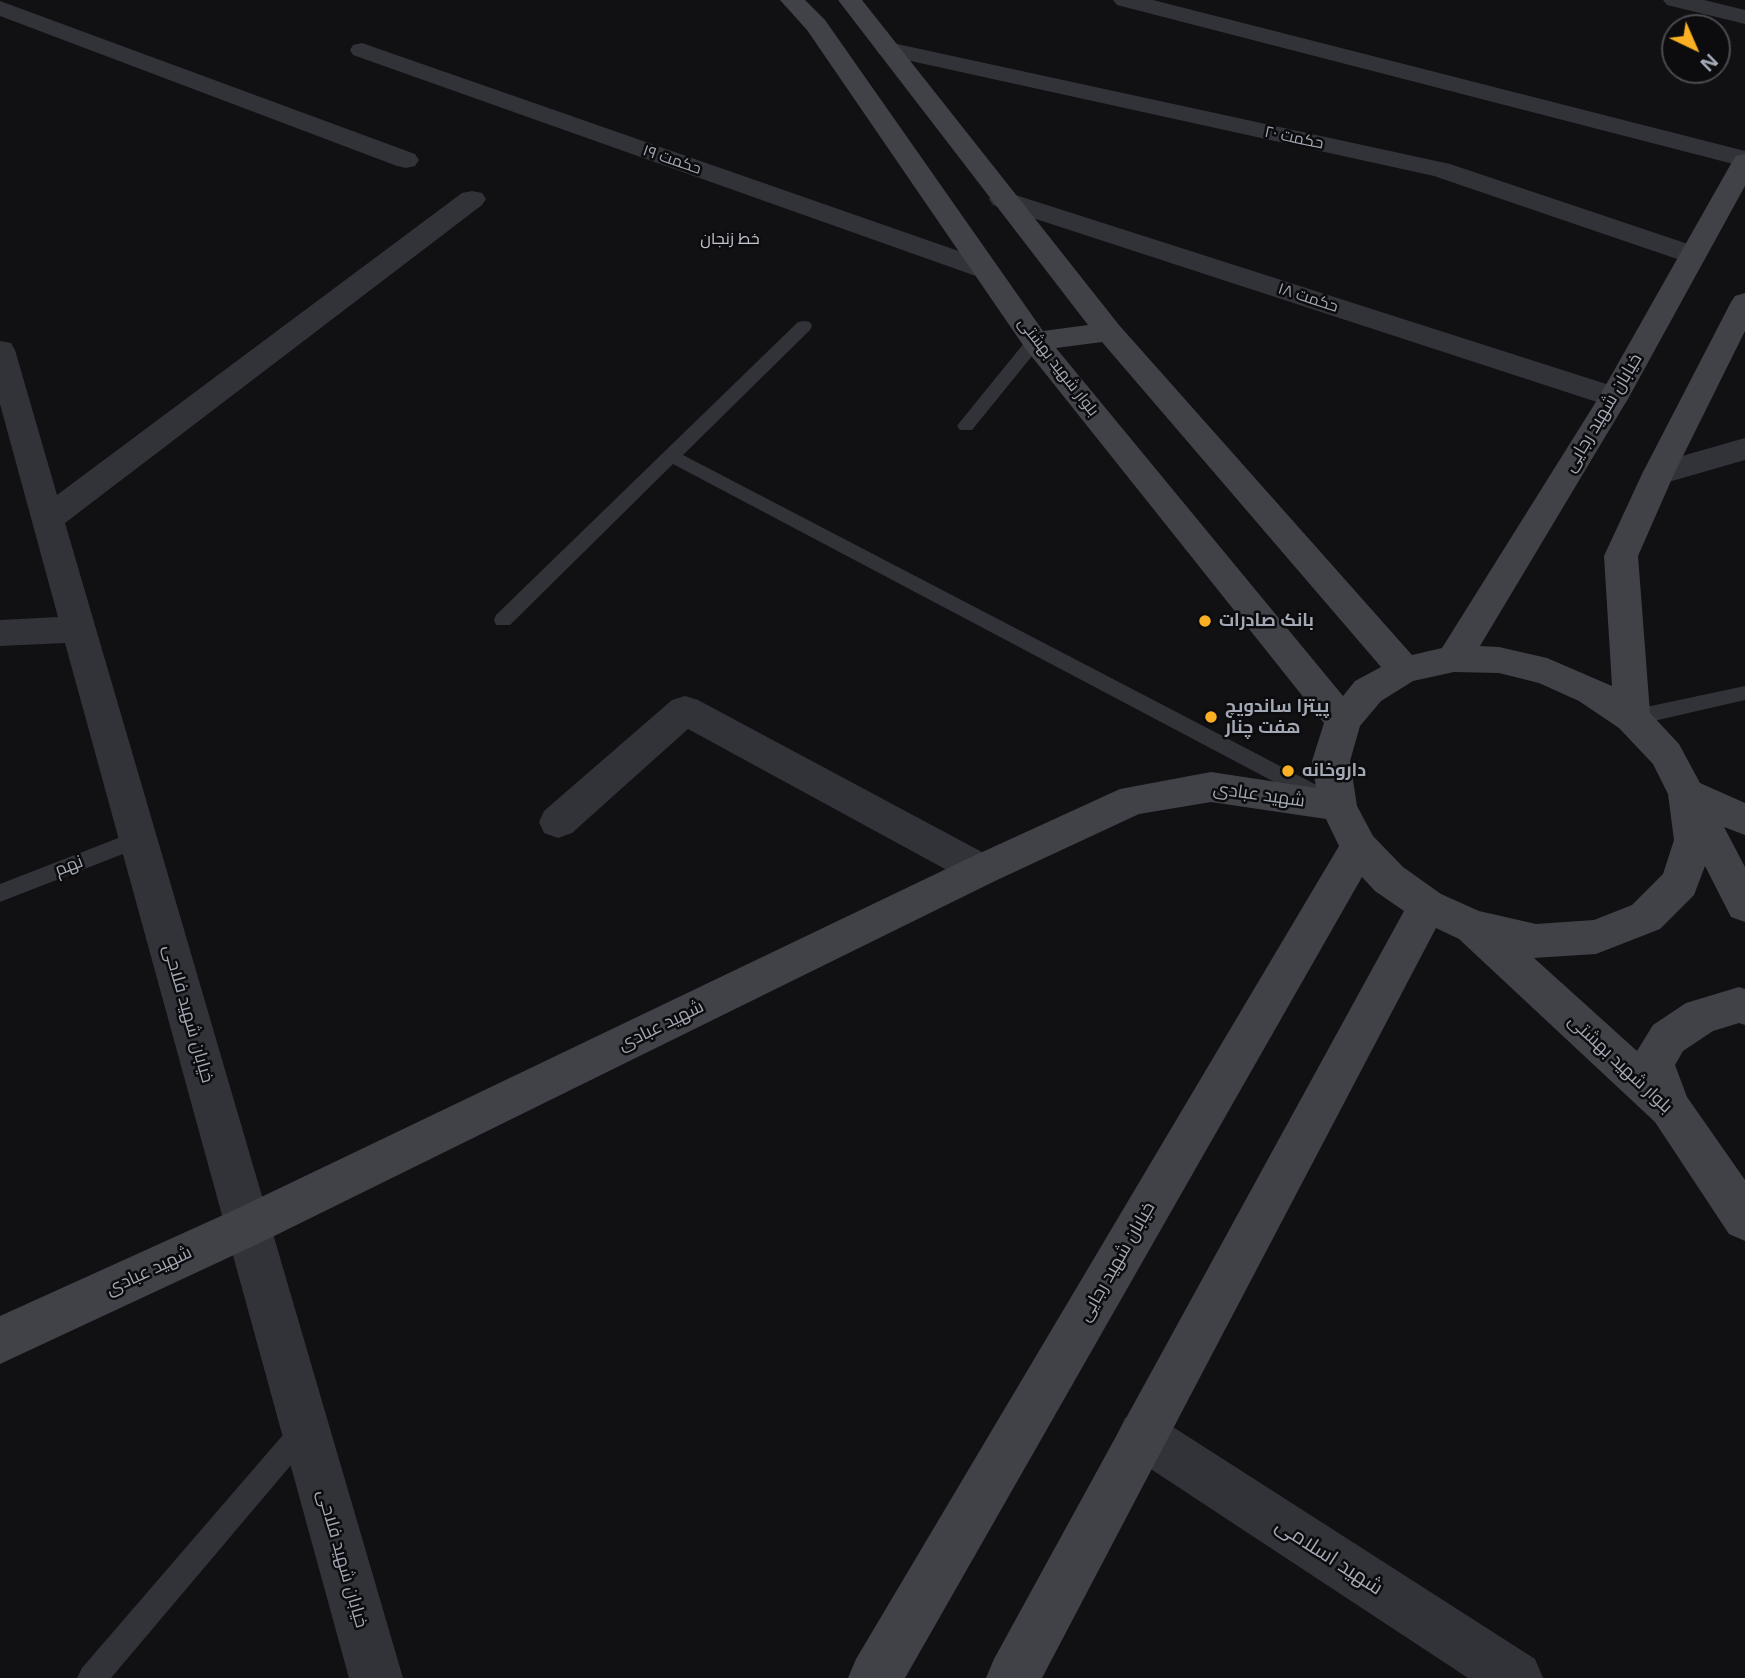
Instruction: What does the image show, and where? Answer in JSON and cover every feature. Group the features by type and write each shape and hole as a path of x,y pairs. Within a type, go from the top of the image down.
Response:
{"main road":[{"name":"بلوار شهید بهشتی","path":"792,0 816,25 983,270 1035,341 1342,721"},
{"path":"850,0 1003,200 1109,332 1404,670"},
{"name":"خیابان شهید رجایی","path":"1454,659 1614,397 1745,161"},
{"path":"1632,718 1621,556 1658,474 1745,302"},
{"path":"1035,341 1109,332"},
{"path":"1687,794 1693,841 1680,883 1646,917 1596,937 1536,941 1473,927 1427,906 1389,879 1359,847 1338,806 1331,761 1342,721 1368,691 1404,670 1454,659 1499,660 1547,671 1592,691 1632,718 1666,754 1687,794 1745,905"},
{"name":"شهید عبادی","path":"0,1339 248,1226 981,870 1133,800 1211,787 1338,806"},
{"path":"1687,794 1745,820"},
{"name":"خیابان شهید رجایی","path":"875,1678 1359,847"},
{"path":"1013,1678 1427,906"},
{"name":"بلوار شهید بهشتی","path":"1473,927 1670,1108 1745,1219"},
{"path":"1670,1108 1653,1063 1668,1038 1701,1016 1739,1005 1745,1007"}],"street":[{"path":"1125,0 1745,161"},
{"path":"1675,0 1745,17"},
{"path":"0,8 406,160"},
{"name":"حکمت ۲۰","path":"888,49 1441,170 1693,255"},
{"name":"حکمت ۱۹","path":"362,50 983,270"},
{"path":"48,519 472,199"},
{"name":"حکمت ۱۸","path":"1003,200 1614,397"},
{"name":"خیابان شهید فلاحی","path":"0,349 7,396 48,519 376,1678"},
{"path":"1658,474 1745,449"},
{"path":"0,633 79,629"},
{"path":"558,822 685,710 981,870"},
{"name":"شهید اسلامی","path":"1142,1435 1516,1678"}],"lane":[{"path":"503,621 804,326"},
{"path":"965,426 1035,341"},
{"path":"671,457 1338,806"},
{"path":"1632,718 1745,693"},
{"name":"نهم","path":"0,893 139,839"},
{"path":"92,1678 305,1429"}],"place":[{"name":"بانک صادرات","path":"1205,621"},
{"name":"پیتزا ساندویچ هفت چنار","path":"1211,717"},
{"name":"داروخانه","path":"1288,771"}],"district":[{"name":"خط زنجان","path":"730,239"}]}
